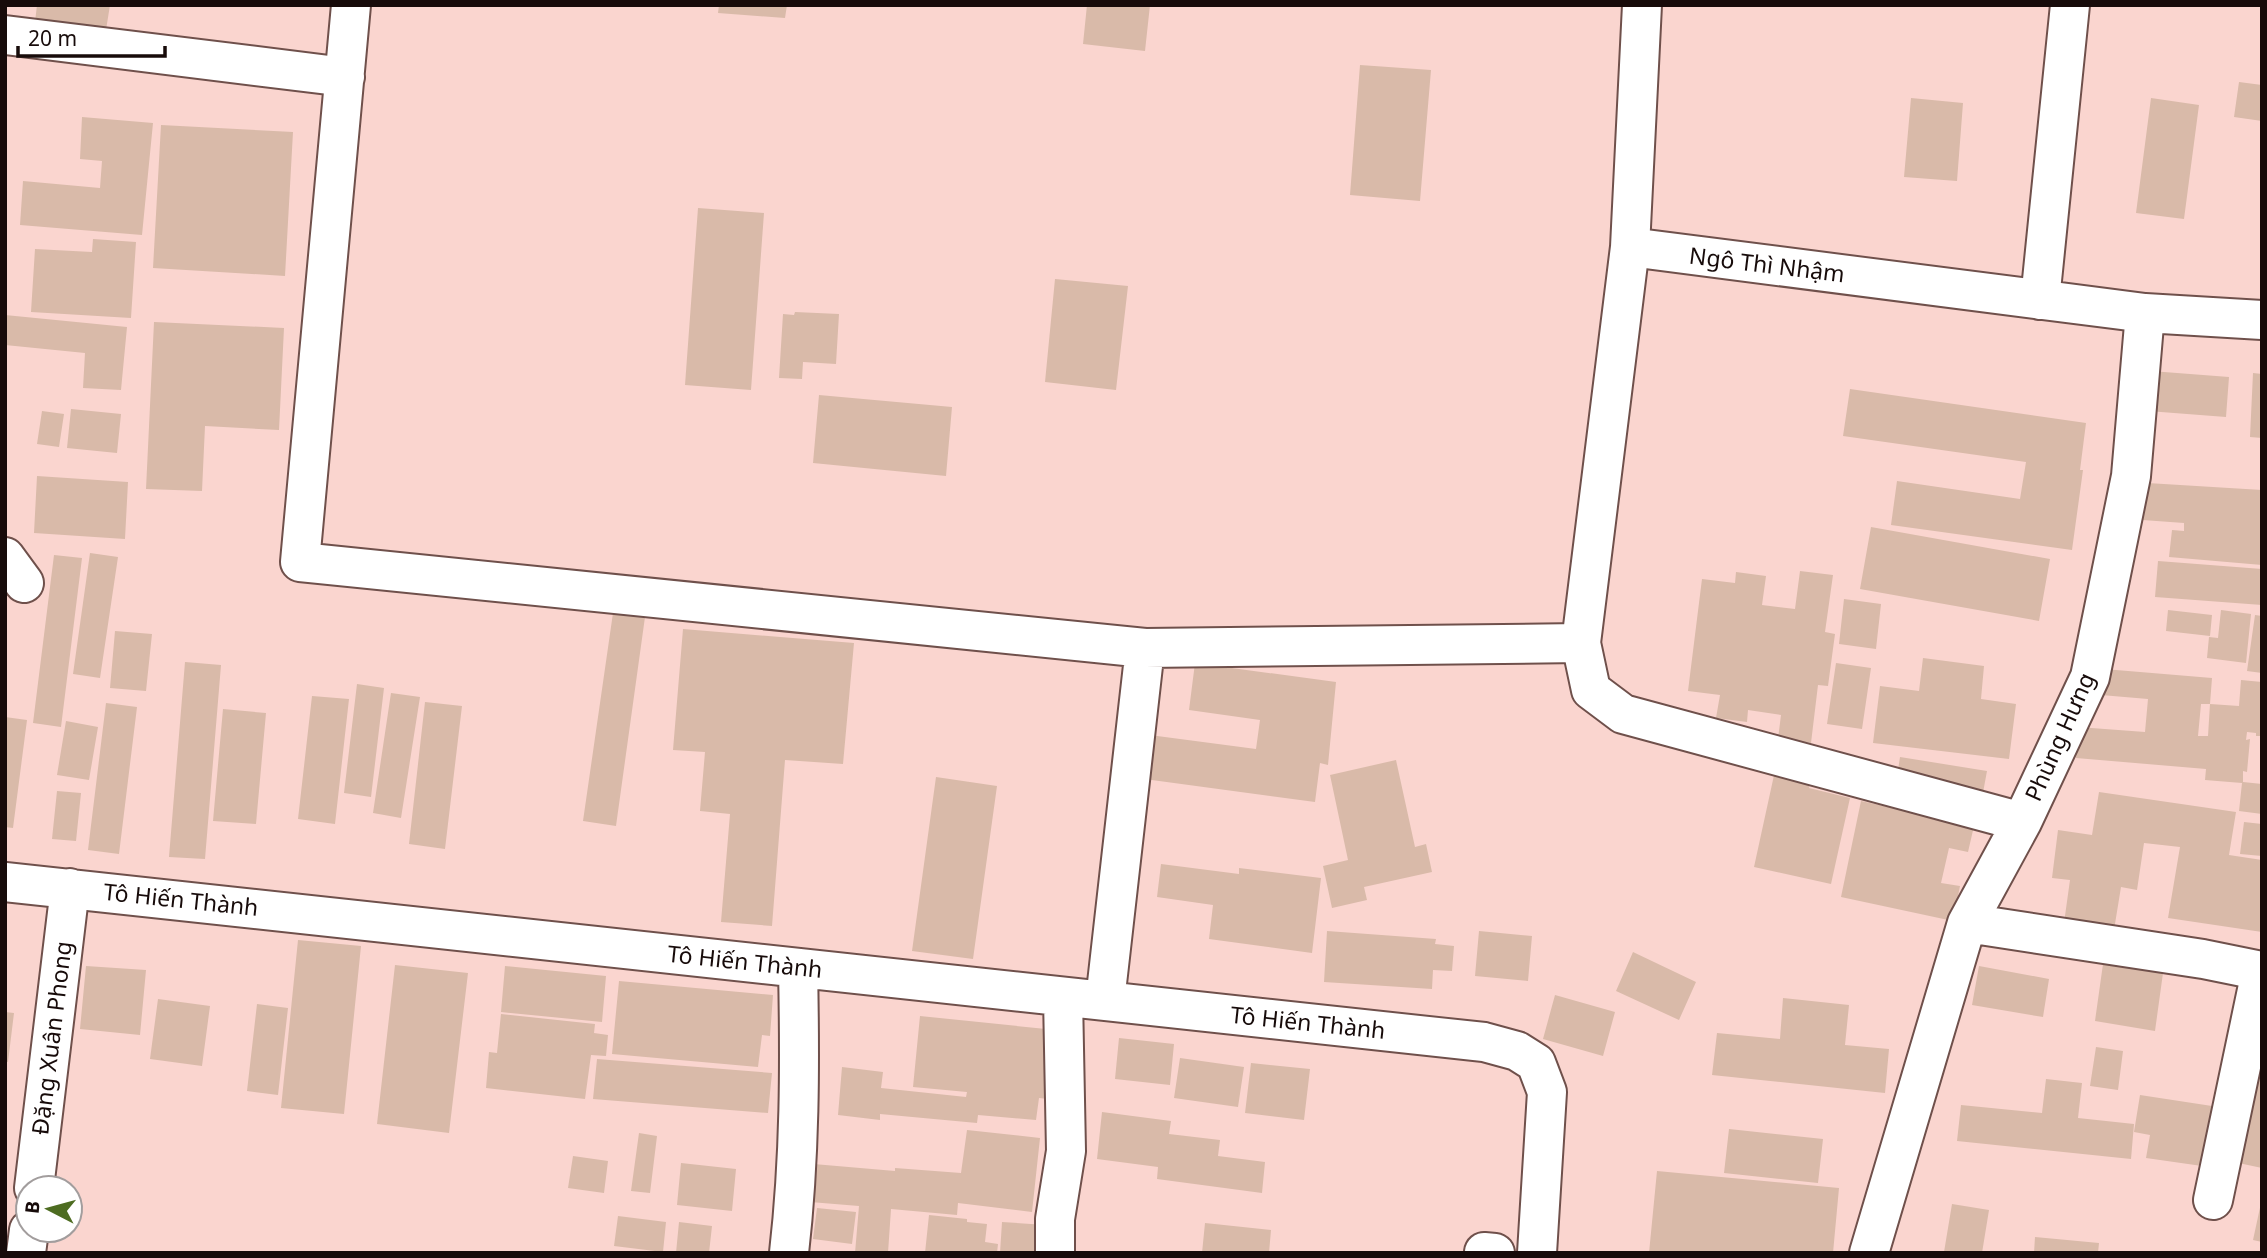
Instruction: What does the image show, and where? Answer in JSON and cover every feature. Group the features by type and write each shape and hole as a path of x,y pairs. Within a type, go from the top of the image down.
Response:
{"street":[{"path":"351,5 300,562 1145,648 1581,643"},
{"path":"1642,5 1630,247 1581,643 1591,690 1623,714 2022,822"},
{"path":"2040,300 2070,5"},
{"path":"5,35 345,77"},
{"name":"Ngô Thì Nhậm","path":"1630,247 2145,313"},
{"path":"2145,313 2262,320"},
{"name":"Phùng Hưng","path":"1870,1253 1967,923 2022,822 2090,677 2132,476 2145,313"},
{"path":"1105,1001 1145,648"},
{"name":"Tô Hiến Thành","path":"5,881 1484,1042 1517,1051 1536,1063 1547,1092 1537,1253"},
{"name":"Đặng Xuân Phong","path":"36,1174 70,888"},
{"path":"1967,923 2203,959 2261,971 2213,1200"},
{"path":"789,1253 795,1197 800,1079 798,968"},
{"path":"1055,1253 1055,1219 1066,1151 1063,998"},
{"path":"1484,1252 1495,1253"}],"building":[{"path":"37,5 110,5 106,30 35,22"},
{"path":"719,5 787,5 785,18 718,13"},
{"path":"1087,5 1150,5 1145,51 1083,44"},
{"path":"1360,65 1431,70 1420,201 1350,195"},
{"path":"2239,82 2262,85 2262,121 2234,117"},
{"path":"1911,98 1963,103 1957,181 1904,177"},
{"path":"2151,98 2199,105 2184,219 2136,213"},
{"path":"82,117 153,123 142,235 20,225 23,181 100,188 102,161 80,159"},
{"path":"161,125 293,132 285,276 153,268"},
{"path":"698,208 764,213 751,390 685,385"},
{"path":"93,239 136,242 131,318 31,312 35,249 92,252"},
{"path":"1055,279 1128,286 1116,390 1045,382"},
{"path":"795,312 839,314 836,364 803,362 802,379 779,378 783,314 794,315"},
{"path":"5,315 127,327 121,390 83,388 85,353 5,345"},
{"path":"154,322 284,328 279,430 205,426 202,491 146,489"},
{"path":"2151,371 2229,377 2226,417 2148,411"},
{"path":"2253,373 2262,374 2262,438 2250,437"},
{"path":"1850,389 2086,423 2080,470 2083,470 2072,550 1891,525 1897,481 2020,499 2026,462 1843,436"},
{"path":"819,395 952,407 946,476 813,463"},
{"path":"71,409 121,414 117,453 67,448"},
{"path":"42,411 64,414 59,447 37,444"},
{"path":"37,476 128,482 125,539 34,533"},
{"path":"2131,482 2262,490 2262,565 2169,557 2172,530 2184,531 2184,523 2129,519"},
{"path":"1871,527 2050,559 2039,621 1860,589"},
{"path":"90,553 118,557 100,678 73,674"},
{"path":"54,555 82,558 61,727 33,723"},
{"path":"2158,561 2262,569 2262,605 2155,597"},
{"path":"1800,571 1833,575 1825,632 1835,634 1828,686 1818,685 1811,743 1778,739 1781,715 1748,710 1747,722 1716,718 1720,695 1688,691 1702,579 1735,583 1736,572 1766,576 1762,605 1795,609"},
{"path":"1844,599 1881,604 1876,649 1839,644"},
{"path":"2168,610 2212,615 2210,636 2166,631"},
{"path":"2221,610 2251,614 2246,663 2207,658 2209,637 2218,638"},
{"path":"613,613 645,617 616,826 583,821"},
{"path":"2255,615 2262,616 2262,673 2247,671"},
{"path":"683,629 854,643 843,764 785,760 772,926 721,922 730,814 700,811 705,752 673,750"},
{"path":"115,631 152,634 146,691 110,688"},
{"path":"1923,658 1984,666 1981,699 2016,704 2009,759 1873,743 1880,686 1919,691"},
{"path":"185,662 221,665 205,859 169,857"},
{"path":"1195,663 1336,682 1328,765 1320,763 1315,802 1137,778 1142,734 1256,749 1260,720 1189,710"},
{"path":"1836,663 1871,668 1862,729 1827,724"},
{"path":"2104,669 2212,678 2210,704 2239,706 2241,680 2262,682 2262,736 2247,732 2246,740 2250,739 2247,772 2243,771 2243,782 2262,784 2262,814 2239,811 2242,783 2205,780 2206,769 2076,758 2078,727 2145,732 2148,699 2101,695","holes":["2201,704 2210,704 2208,736 2198,736"]},
{"path":"357,684 384,688 371,797 344,793"},
{"path":"391,693 420,697 401,818 373,813"},
{"path":"312,696 349,699 335,824 298,819"},
{"path":"425,702 462,706 445,849 409,844"},
{"path":"106,703 137,707 119,854 88,850"},
{"path":"223,709 266,713 256,824 213,821"},
{"path":"5,717 27,720 13,828 5,827"},
{"path":"66,721 98,727 89,780 57,775"},
{"path":"1900,757 1987,771 1982,798 1896,784"},
{"path":"1396,760 1415,847 1426,844 1432,872 1364,887 1367,900 1332,908 1323,866 1348,860 1330,775"},
{"path":"1776,766 1812,774 1809,788 1850,798 1831,884 1754,867"},
{"path":"936,777 997,786 973,959 912,951"},
{"path":"57,791 81,793 76,841 52,839"},
{"path":"2099,792 2236,812 2229,855 2262,860 2262,932 2168,918 2180,847 2144,843 2137,890 2121,887 2114,930 2064,923 2070,880 2052,878 2058,830 2092,835"},
{"path":"1861,801 1974,826 1968,852 1949,848 1941,883 1960,886 1953,921 1841,897"},
{"path":"2244,822 2262,824 2262,856 2240,854"},
{"path":"1161,864 1239,874 1239,868 1321,878 1312,953 1209,939 1213,905 1157,897"},
{"path":"1327,931 1436,939 1435,944 1454,946 1452,971 1433,970 1432,989 1324,982"},
{"path":"1479,931 1532,936 1528,981 1475,976"},
{"path":"298,940 361,946 344,1114 281,1108"},
{"path":"1633,952 1696,982 1679,1020 1616,991"},
{"path":"2103,964 2163,973 2155,1031 2095,1021"},
{"path":"395,965 468,973 449,1133 377,1124"},
{"path":"86,966 146,970 140,1035 80,1029"},
{"path":"505,966 606,976 602,1022 501,1012"},
{"path":"1979,966 2049,979 2043,1017 1972,1005"},
{"path":"619,981 773,995 770,1036 762,1035 758,1067 612,1054"},
{"path":"1555,995 1615,1012 1603,1056 1543,1039"},
{"path":"1783,998 1849,1005 1845,1045 1889,1049 1885,1093 1712,1075 1717,1033 1780,1039"},
{"path":"158,999 210,1006 202,1066 150,1059"},
{"path":"257,1004 288,1008 278,1095 247,1091"},
{"path":"5,1012 14,1013 8,1062 5,1061"},
{"path":"501,1014 595,1024 594,1033 608,1035 606,1056 591,1055 585,1099 486,1088 489,1052 497,1053"},
{"path":"2262,1014 2262,1168 2229,1161"},
{"path":"920,1016 1056,1030 1048,1099 1039,1098 1036,1120 978,1115 977,1123 880,1114 880,1120 838,1115 842,1067 883,1072 881,1088 966,1097 967,1092 913,1087"},
{"path":"1119,1038 1174,1044 1170,1085 1115,1079"},
{"path":"2096,1047 2123,1051 2118,1090 2090,1086"},
{"path":"1180,1058 1244,1067 1238,1107 1174,1098"},
{"path":"597,1059 772,1073 768,1113 593,1099"},
{"path":"1251,1063 1310,1069 1304,1120 1245,1113"},
{"path":"2046,1079 2082,1083 2078,1118 2134,1124 2131,1159 1957,1141 1961,1105 2042,1113"},
{"path":"2140,1095 2225,1108 2216,1168 2146,1158 2150,1135 2134,1132"},
{"path":"1102,1112 1171,1121 1169,1134 1220,1140 1218,1156 1265,1162 1262,1193 1157,1179 1158,1167 1097,1159"},
{"path":"1729,1129 1823,1139 1818,1183 1724,1173"},
{"path":"967,1130 1040,1138 1032,1212 958,1203 957,1215 891,1209 888,1253 855,1253 859,1206 798,1201 802,1163 895,1171 895,1168 961,1173"},
{"path":"639,1133 657,1136 650,1193 631,1191"},
{"path":"573,1156 608,1161 604,1193 568,1188"},
{"path":"681,1163 736,1169 732,1211 677,1205"},
{"path":"1657,1171 1839,1188 1833,1253 1649,1253"},
{"path":"2262,1203 2262,1242 2253,1240"},
{"path":"1952,1204 1989,1210 1982,1253 1944,1252"},
{"path":"817,1208 856,1212 852,1244 813,1239"},
{"path":"929,1215 987,1224 985,1242 998,1244 997,1253 925,1253"},
{"path":"618,1216 666,1222 663,1252 614,1246"},
{"path":"679,1222 712,1226 709,1253 676,1253"},
{"path":"1002,1222 1046,1225 1044,1253 1000,1253"},
{"path":"1205,1223 1271,1230 1269,1253 1202,1253"},
{"path":"2035,1237 2099,1243 2098,1253 2034,1253"}]}
